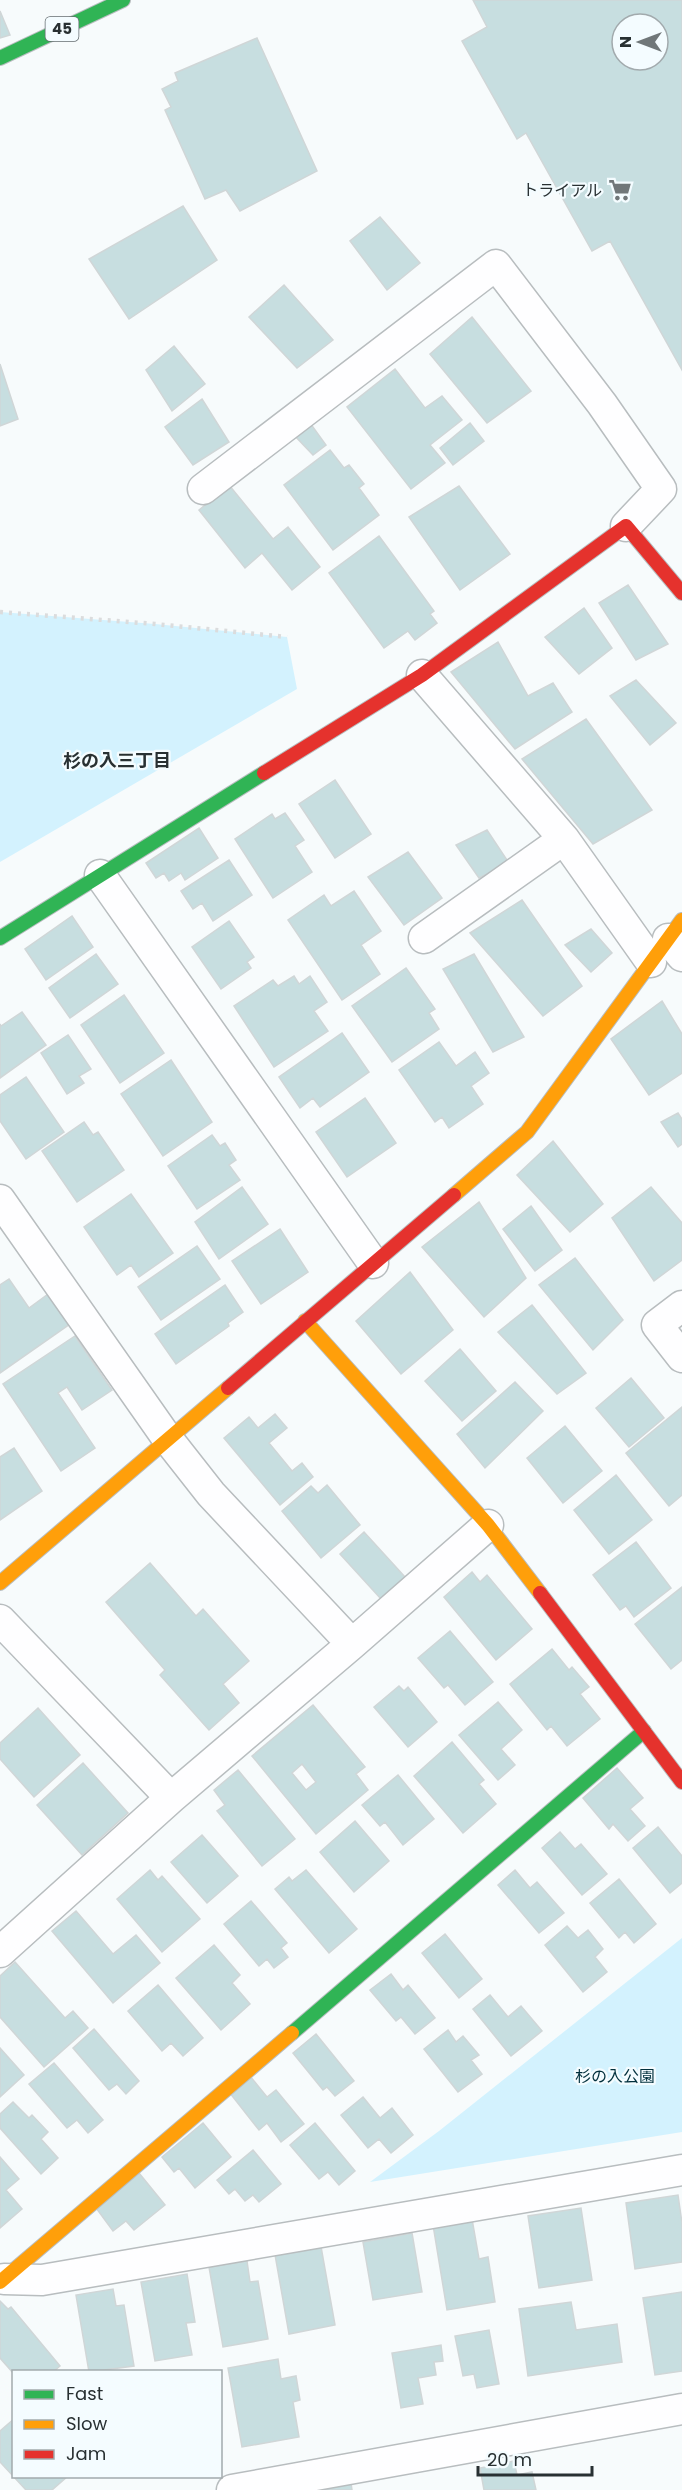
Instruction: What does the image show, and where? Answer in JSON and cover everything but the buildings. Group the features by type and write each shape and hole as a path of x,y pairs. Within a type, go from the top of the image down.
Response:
{"main road":[{"name":"45","path":"0,58 123,0"},
{"path":"0,938 422,675 626,526 682,593"},
{"path":"0,1583 527,1132 671,944"},
{"path":"305,1321 488,1525 682,1782"},
{"path":"2,2280 644,1731"}],"street":[{"path":"203,489 496,265 602,404 661,489 626,526"},
{"path":"422,675 564,840 671,944"},
{"path":"424,938 564,840"},
{"path":"100,875 373,1263"},
{"path":"0,1200 167,1438 211,1494 352,1644"},
{"path":"682,1306 657,1325 682,1357"},
{"path":"0,1952 171,1798 488,1525"},
{"path":"0,1620 171,1798"},
{"path":"2,2280 42,2280 682,2169"},
{"path":"232,2490 682,2409"}],"green space":[{"path":"0,612 287,637 297,689 0,862"},
{"name":"杉の入公園","path":"682,1938 682,2132 370,2182 439,2131"}],"railway":[{"path":"0,612 287,637"}],"traffic: fast":[{"path":"0,58 123,0"},
{"path":"0,938 264,773"},
{"path":"292,2033 644,1731"}],"traffic: slow":[{"path":"454,1195 527,1132 682,920"},
{"path":"305,1321 488,1525 540,1593"},
{"path":"0,1583 228,1388"},
{"path":"0,2282 292,2033"}],"traffic: jam":[{"path":"264,773 422,675 626,526 682,593"},
{"path":"228,1388 454,1195"},
{"path":"540,1593 682,1782"}],"place":[{"name":"トライアル","path":"620,190"}],"district":[{"name":"杉の入三丁目","path":"117,761"}]}
